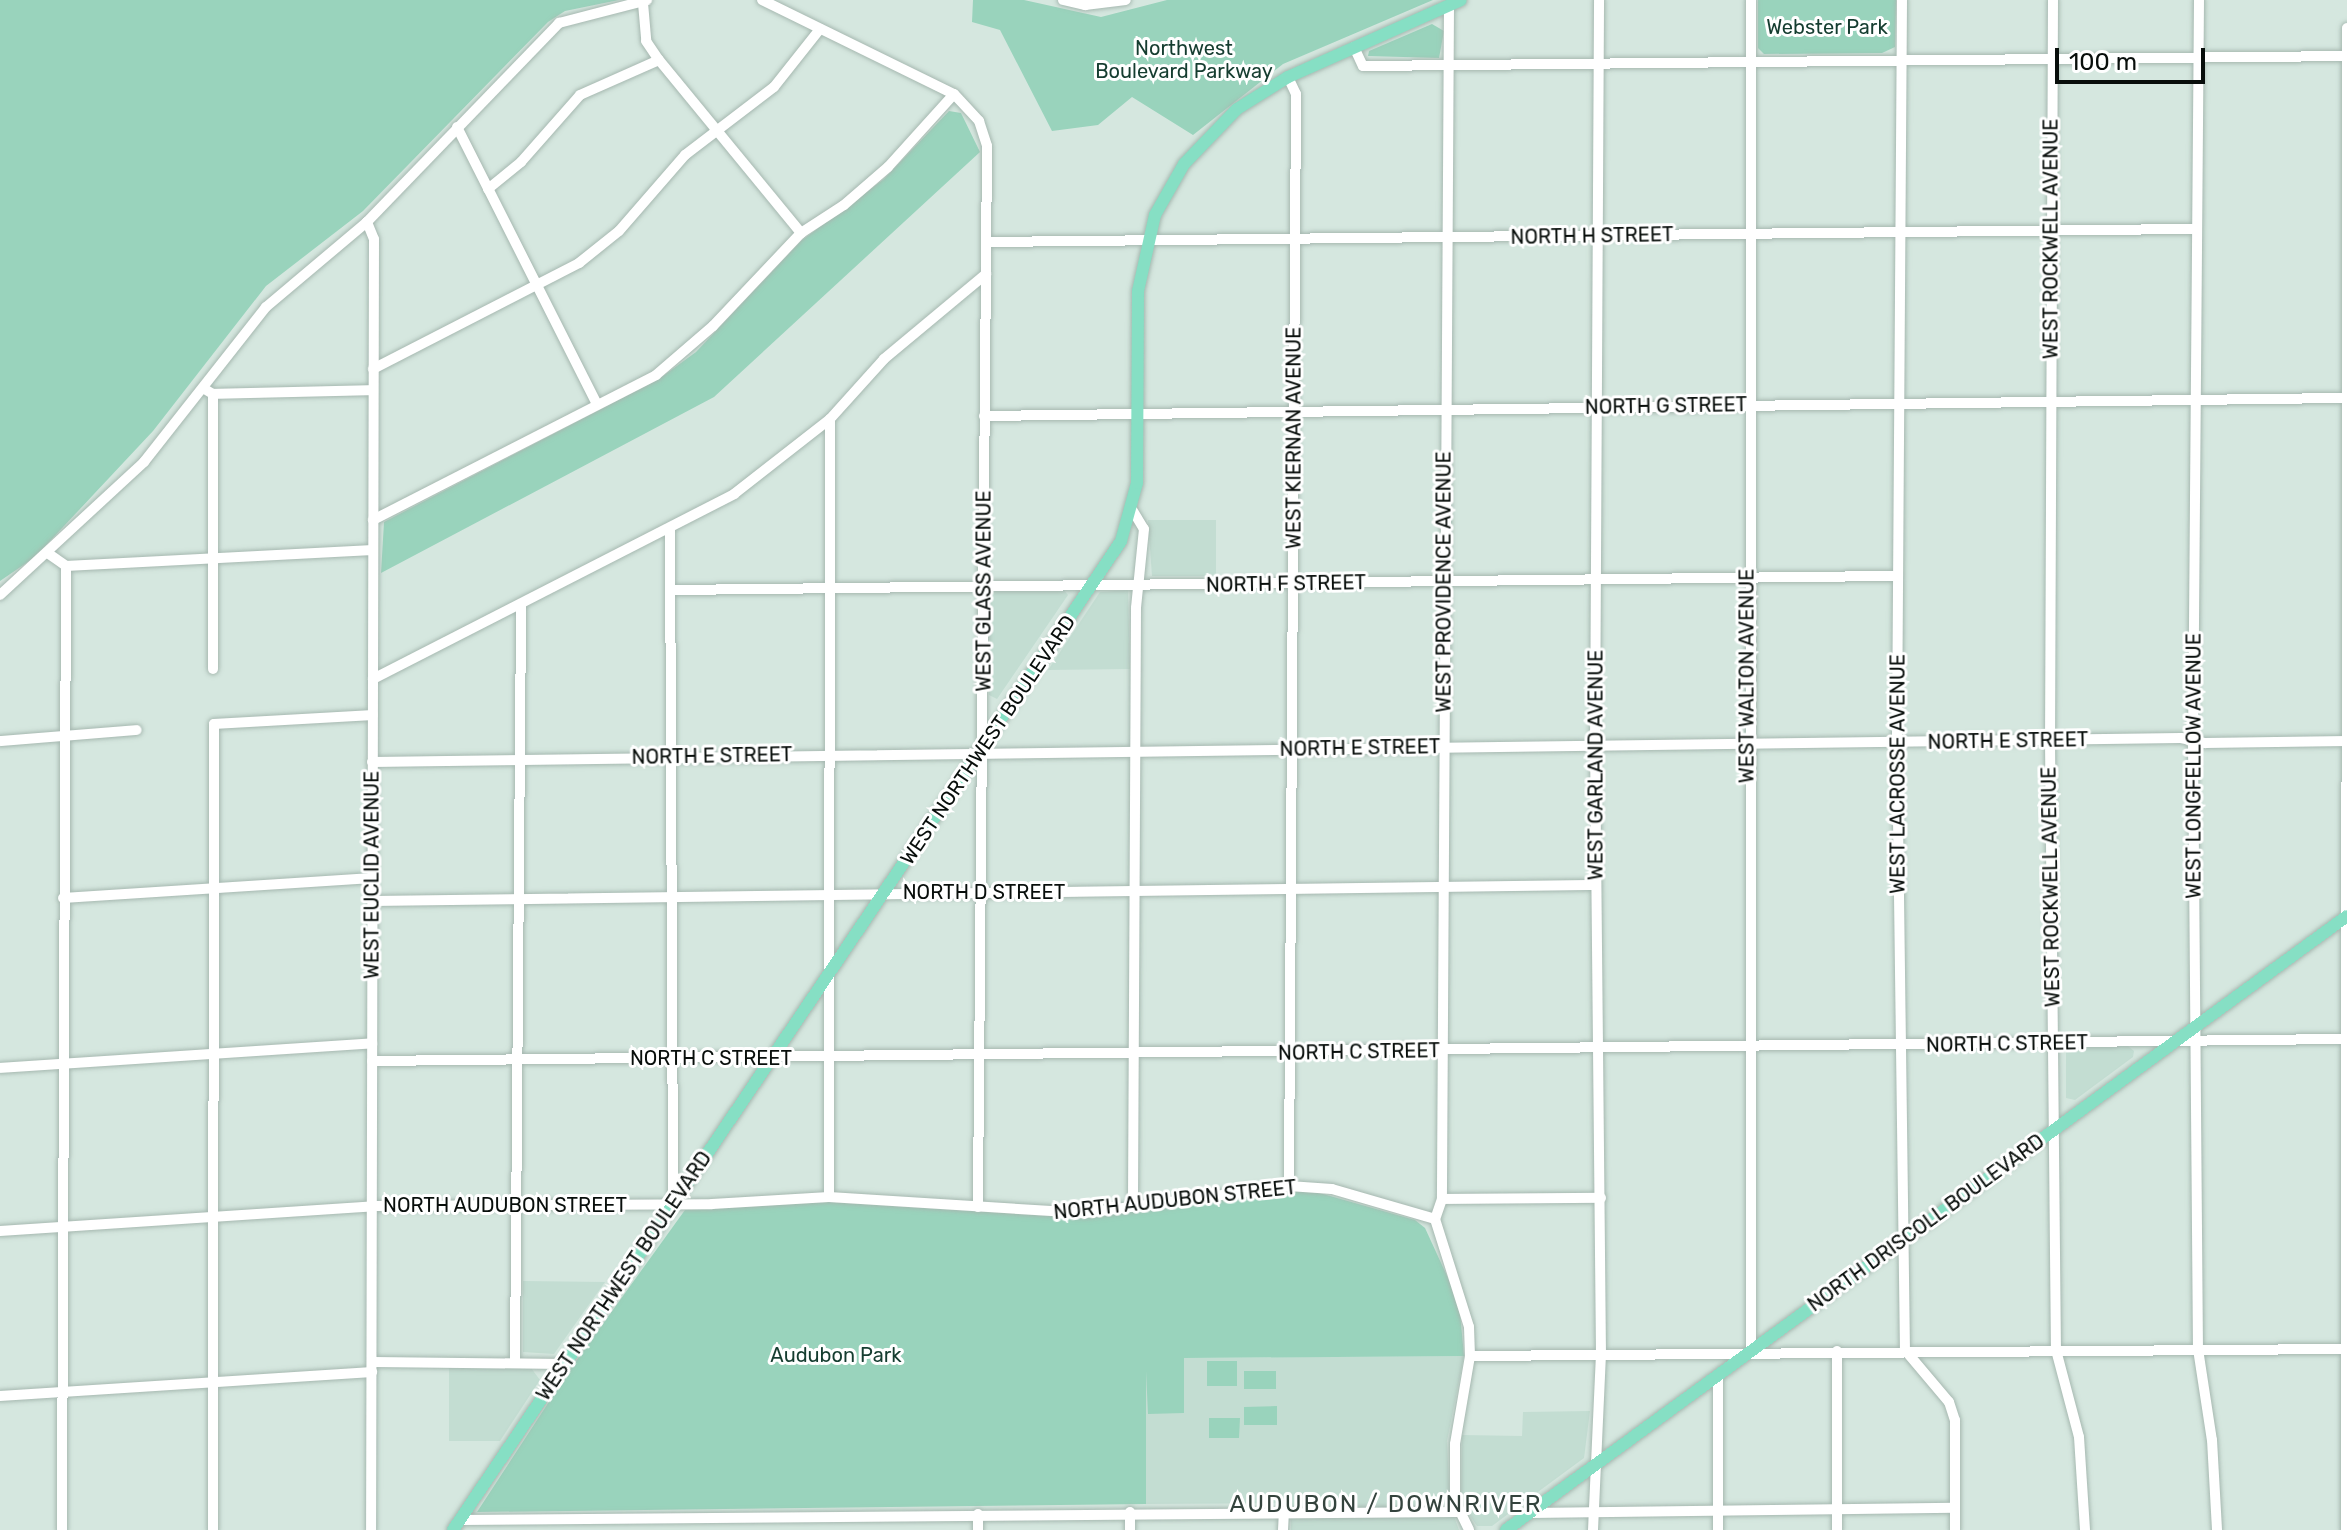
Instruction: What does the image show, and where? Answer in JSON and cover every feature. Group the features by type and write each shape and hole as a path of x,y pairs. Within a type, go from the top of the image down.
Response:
{"main road":[{"name":"WEST NORTHWEST BOULEVARD","path":"456,1525 983,751 1093,585 1133,511 1138,291 1147,241 1167,191 1201,144 1237,109 1288,77 1461,0"},
{"name":"NORTH DRISCOLL BOULEVARD","path":"1506,1530 2176,1041 2195,1034 2346,917"}],"street":[{"path":"373,520 656,375 713,326 801,233 844,205 888,167 954,94 762,0"},
{"path":"1063,0 1085,5 1126,0"},
{"name":"WEST GARLAND AVENUE","path":"1593,1530 1593,1468 1601,1355 1595,746 1599,0"},
{"name":"WEST WALTON AVENUE","path":"1751,0 1747,577 1751,1352"},
{"name":"WEST LACROSSE AVENUE","path":"1902,0 1897,742 1905,1350"},
{"name":"WEST ROCKWELL AVENUE","path":"2053,0 2050,741 2056,1350 2079,1437 2085,1530"},
{"name":"WEST LONGFELLOW AVENUE","path":"2199,0 2193,741 2198,1349 2212,1440 2217,1530"},
{"path":"0,595 49,554 144,462 208,391 266,307 367,222 559,23 573,15 645,2 646,41 801,233"},
{"name":"WEST PROVIDENCE AVENUE","path":"1435,1219 1442,1199 1449,6"},
{"path":"2346,1530 2347,28"},
{"path":"373,369 579,263 619,231 685,155 785,76 820,29"},
{"path":"1354,47 1363,66 1449,67 2347,56"},
{"path":"488,189 521,162 580,95 659,60"},
{"name":"WEST KIERNAN AVENUE","path":"1288,77 1296,94 1289,1186"},
{"name":"WEST GLASS AVENUE","path":"954,94 979,121 987,146 978,1207"},
{"path":"457,127 597,404"},
{"name":"WEST EUCLID AVENUE","path":"367,222 374,239 371,1530"},
{"name":"NORTH H STREET","path":"987,242 2197,229"},
{"path":"373,679 670,530 734,494 830,419 884,359 986,274"},
{"path":"208,391 373,390"},
{"path":"208,391 213,669"},
{"name":"NORTH G STREET","path":"984,416 2346,398"},
{"path":"829,1197 830,419"},
{"path":"1133,511 1144,529 1139,585 1135,752 1133,1207"},
{"path":"670,530 674,590 673,1204"},
{"path":"49,554 66,566 373,550"},
{"path":"62,1530 66,566"},
{"name":"NORTH F STREET","path":"674,590 1898,576"},
{"path":"515,1361 521,606"},
{"path":"213,1530 214,724 373,715"},
{"path":"0,741 137,730"},
{"name":"NORTH E STREET","path":"372,762 983,751 2346,741"},
{"path":"63,898 372,878"},
{"name":"NORTH D STREET","path":"372,901 1596,885"},
{"path":"2195,1034 2347,1039"},
{"name":"NORTH C STREET","path":"372,1061 981,1057 2176,1041"},
{"path":"0,1068 372,1043"},
{"name":"NORTH AUDUBON STREET","path":"0,1231 374,1206 673,1204 829,1197 1085,1213 1289,1186 1332,1189 1435,1219"},
{"path":"1442,1199 1601,1198"},
{"path":"1435,1219 1466,1309 1470,1356 1455,1444 1457,1512 1469,1530"},
{"path":"1470,1356 1905,1350 2347,1349"},
{"path":"1905,1350 1949,1402 1955,1420 1955,1530"},
{"path":"1837,1351 1837,1530"},
{"path":"0,1396 213,1382 373,1367 515,1361 564,1364"},
{"path":"1718,1376 1718,1530"},
{"path":"1530,1513 1955,1508"},
{"path":"1130,1512 1130,1530"},
{"path":"1283,1530 1284,1512"},
{"path":"456,1525 524,1525 675,1517 1457,1512"},
{"path":"978,1514 978,1530"},
{"path":"827,1516 827,1530"},
{"path":"675,1517 675,1530"}],"shaded area":[{"path":"1148,520 1216,520 1216,576 1152,576"},
{"path":"1064,590 1068,595 997,699 989,695 990,596 995,591"},
{"path":"1128,590 1130,669 1048,670 1100,592"},
{"path":"2128,1046 2134,1051 2133,1057 2075,1100 2066,1098 2066,1048"},
{"path":"523,1281 605,1282 554,1354 523,1352"},
{"path":"1464,1356 1447,1441 1450,1506 1459,1530 1291,1530 1291,1503 1146,1504 1146,1358"},
{"path":"449,1368 531,1368 540,1380 500,1441 449,1441"},
{"path":"1590,1411 1584,1458 1492,1526 1477,1526 1461,1502 1462,1435 1522,1436 1523,1412"}],"green space":[{"path":"0,0 619,0 565,11 548,22 363,211 266,286 153,431 35,557 0,581"},
{"name":"Northwest Boulevard Parkway","path":"973,0 1024,0 1101,17 1167,0 1433,0 1283,64 1193,135 1132,97 1098,125 1052,131 1000,30 972,22"},
{"name":"Webster Park","path":"1758,0 1896,0 1895,47 1882,53 1764,54 1758,48"},
{"path":"1432,24 1444,31 1439,58 1368,56 1369,51"},
{"path":"949,111 961,113 980,152 714,397 381,573 384,522 659,379 696,352 801,241 884,179"},
{"name":"Audubon Park","path":"1309,1190 1415,1220 1425,1228 1459,1302 1464,1356 1184,1358 1184,1413 1148,1414 1146,1371 1146,1504 477,1512 571,1368 685,1210 828,1202 1065,1217"},
{"path":"1207,1361 1237,1361 1237,1386 1207,1386"},
{"path":"1244,1371 1276,1371 1276,1389 1244,1389"},
{"path":"1277,1406 1277,1425 1244,1425 1244,1407"},
{"path":"1209,1418 1240,1418 1239,1438 1209,1438"}],"district":[{"name":"AUDUBON / DOWNRIVER","path":"1386,1505"}]}
